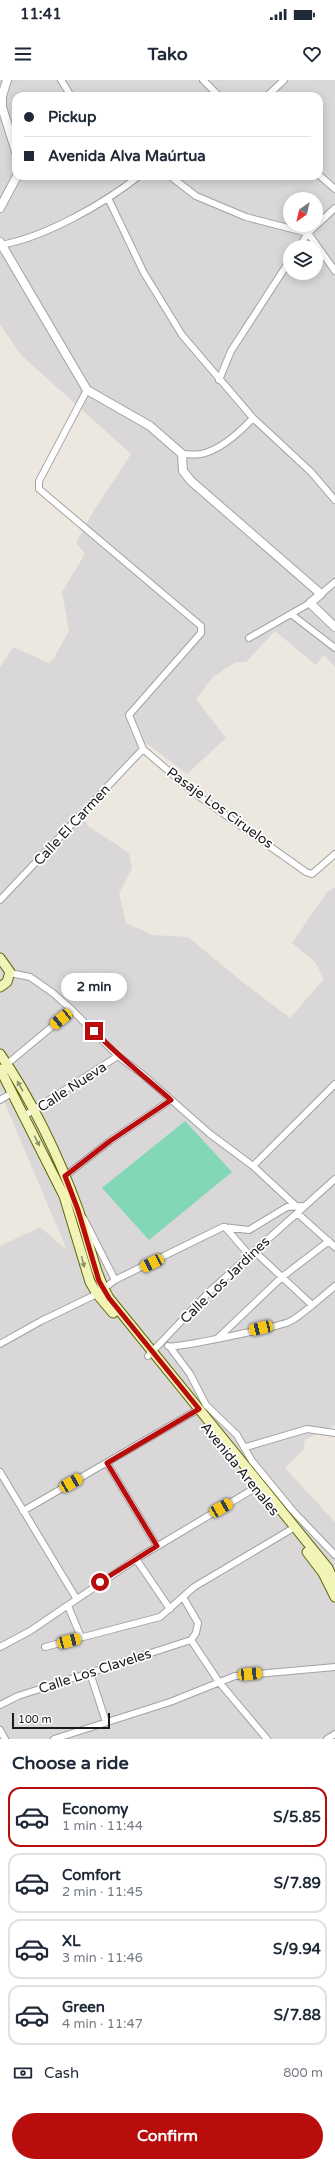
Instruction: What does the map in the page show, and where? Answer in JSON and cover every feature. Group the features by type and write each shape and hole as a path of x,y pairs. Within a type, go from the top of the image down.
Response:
{"main road":[{"path":"0,958 10,973 7,982 0,987"},
{"name":"Avenida Arenales","path":"0,1054 12,1093 64,1196 72,1219 85,1270 255,1488 326,1570 335,1597"},
{"name":"Avenida Arenales","path":"3,1066 34,1112 65,1176 78,1210 99,1281 100,1291"},
{"path":"196,1411 326,1570 334,1582"}],"street":[{"path":"7,80 2,96 2,107 12,139"},
{"path":"61,80 68,92"},
{"path":"203,80 215,92"},
{"path":"271,92 284,80"},
{"path":"323,178 335,189"},
{"path":"0,208 15,180"},
{"path":"134,180 108,198 64,222 22,240 1,244 87,390 150,426 182,454 201,454 220,446 240,431 253,418"},
{"path":"175,180 196,196 239,214 308,233 335,271"},
{"path":"108,198 144,273 182,336 253,418 311,472 335,500"},
{"path":"304,240 308,233 335,208"},
{"path":"219,380 230,351 283,271"},
{"name":"Pasaje Los Ciruelos","path":"87,390 39,481 39,489 199,622 201,626 201,633 129,715 143,749 194,792 310,874 316,872 335,854"},
{"path":"182,454 183,471 191,481 321,594"},
{"path":"249,638 310,603 335,582"},
{"path":"310,603 335,627"},
{"path":"291,614 335,648"},
{"name":"Calle El Carmen","path":"0,900 143,749"},
{"path":"10,973 33,978 72,1010 118,1056 142,1074 210,1134 253,1166 296,1206"},
{"path":"3,1066 72,1010"},
{"name":"Calle Nueva","path":"24,1116 34,1112 118,1056"},
{"path":"253,1166 335,1084"},
{"path":"0,1100 12,1093"},
{"path":"65,1176 110,1141 171,1100"},
{"name":"Calle Los Jardines","path":"150,1354 210,1291 335,1179"},
{"path":"0,1344 100,1291 115,1280 225,1227 249,1230 287,1207 305,1206"},
{"path":"78,1210 115,1280"},
{"path":"298,1213 335,1246"},
{"path":"225,1227 252,1254 282,1277 312,1304"},
{"path":"218,1338 282,1277 329,1241"},
{"path":"170,1347 290,1322 335,1286"},
{"path":"164,1341 190,1374 206,1405 237,1435 246,1447 252,1461 293,1511 335,1556"},
{"path":"23,1511 196,1411"},
{"path":"246,1447 307,1429 335,1432"},
{"path":"107,1463 157,1546"},
{"path":"0,1472 76,1598"},
{"path":"0,1647 21,1637 68,1606 76,1598 136,1559 255,1488"},
{"path":"44,1647 160,1617 194,1587 290,1530"},
{"path":"136,1559 170,1609"},
{"path":"183,1597 198,1623 196,1634 191,1640 219,1682 268,1739"},
{"path":"68,1606 81,1637"},
{"name":"Calle Los Claveles","path":"0,1705 18,1696 191,1640"},
{"path":"54,1739 170,1702 236,1676 335,1667"},
{"path":"90,1673 106,1722"},
{"path":"0,1730 5,1739"},
{"path":"326,1739 335,1734"}],"shaded area":[{"path":"0,80 335,80 335,667 324,655 316,665 275,631 246,662 236,662 213,677 196,699 226,738 187,774 146,743 77,811 88,826 129,853 132,868 119,893 126,923 152,935 188,937 240,980 290,1018 324,979 315,962 292,943 327,892 335,887 335,1425 305,1440 303,1450 285,1468 335,1522 335,1739 0,1739 0,1246 40,1227 67,1250 0,1092 0,667 13,647 49,663 54,658 69,631 62,592 85,554 76,543 91,515 131,454 21,355 0,324"}],"green space":[{"path":"185,1121 232,1172 149,1240 102,1188"}],"route":[{"path":"94,1031 118,1056 142,1074 171,1100 157,1111 110,1141 65,1176 78,1210 99,1281 109,1298 199,1409 107,1463 157,1546 100,1582"}]}
